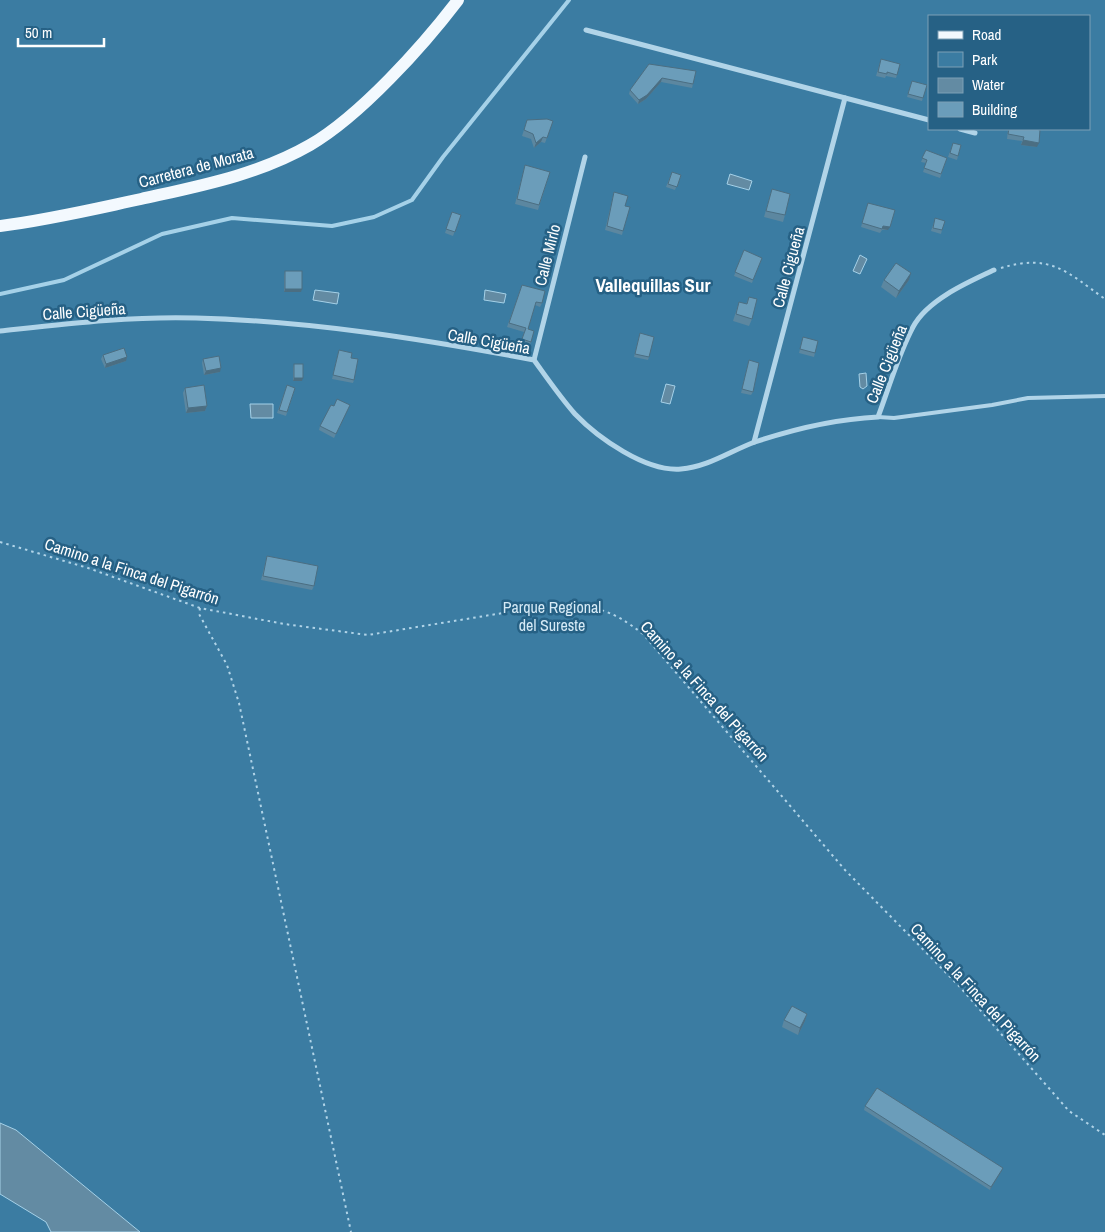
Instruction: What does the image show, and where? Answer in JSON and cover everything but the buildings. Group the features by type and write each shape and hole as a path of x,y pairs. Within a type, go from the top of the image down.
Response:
{"main road":[{"name":"Carretera de Morata","path":"0,226 44,220 219,181 253,170 310,145 343,121 380,86 418,48 458,0"}],"street":[{"path":"586,30 928,120"},
{"name":"Calle Cigueña","path":"754,442 845,98"},
{"path":"964,130 975,133"},
{"name":"Calle Mirlo","path":"534,360 585,157"},
{"name":"Calle Cigüeña","path":"0,331 73,324 194,318 283,322 534,360 577,415 604,438 647,463 660,468 678,469 694,467 754,442 812,426 855,418 878,417 914,326 934,304 959,287 994,270"}],"lane":[{"path":"878,417 894,418 992,405 1028,398 1105,396"}],"path":[{"path":"994,270 1016,264 1058,265 1105,299"},
{"name":"Camino a la Finca del Pigarrón","path":"0,542 88,568 200,608 284,624 368,635 561,605 580,604 601,609 631,625 643,634 664,657 845,870 959,986 1069,1111 1105,1135"},
{"path":"200,608 199,614 227,665 240,703 351,1232"}],"green space":[{"name":"Parque Regional del Sureste","path":"0,0 1105,0 1105,1232 0,1232"}],"water":[{"path":"730,174 752,181 749,190 727,184"},
{"path":"860,255 867,259 860,274 853,271"},
{"path":"315,290 339,293 337,304 313,300"},
{"path":"485,290 506,294 504,303 484,300"},
{"path":"866,373 867,386 863,389 860,387 859,374"},
{"path":"666,384 675,386 670,404 661,402"},
{"path":"250,404 273,404 273,418 251,418"},
{"path":"0,1123 16,1130 140,1232 51,1232 46,1222 0,1194"}],"waterway":[{"path":"0,294 64,280 162,234 232,218 332,226 374,217 412,200 443,157 569,0"}],"district":[{"name":"Vallequillas Sur","path":"653,285"}]}
